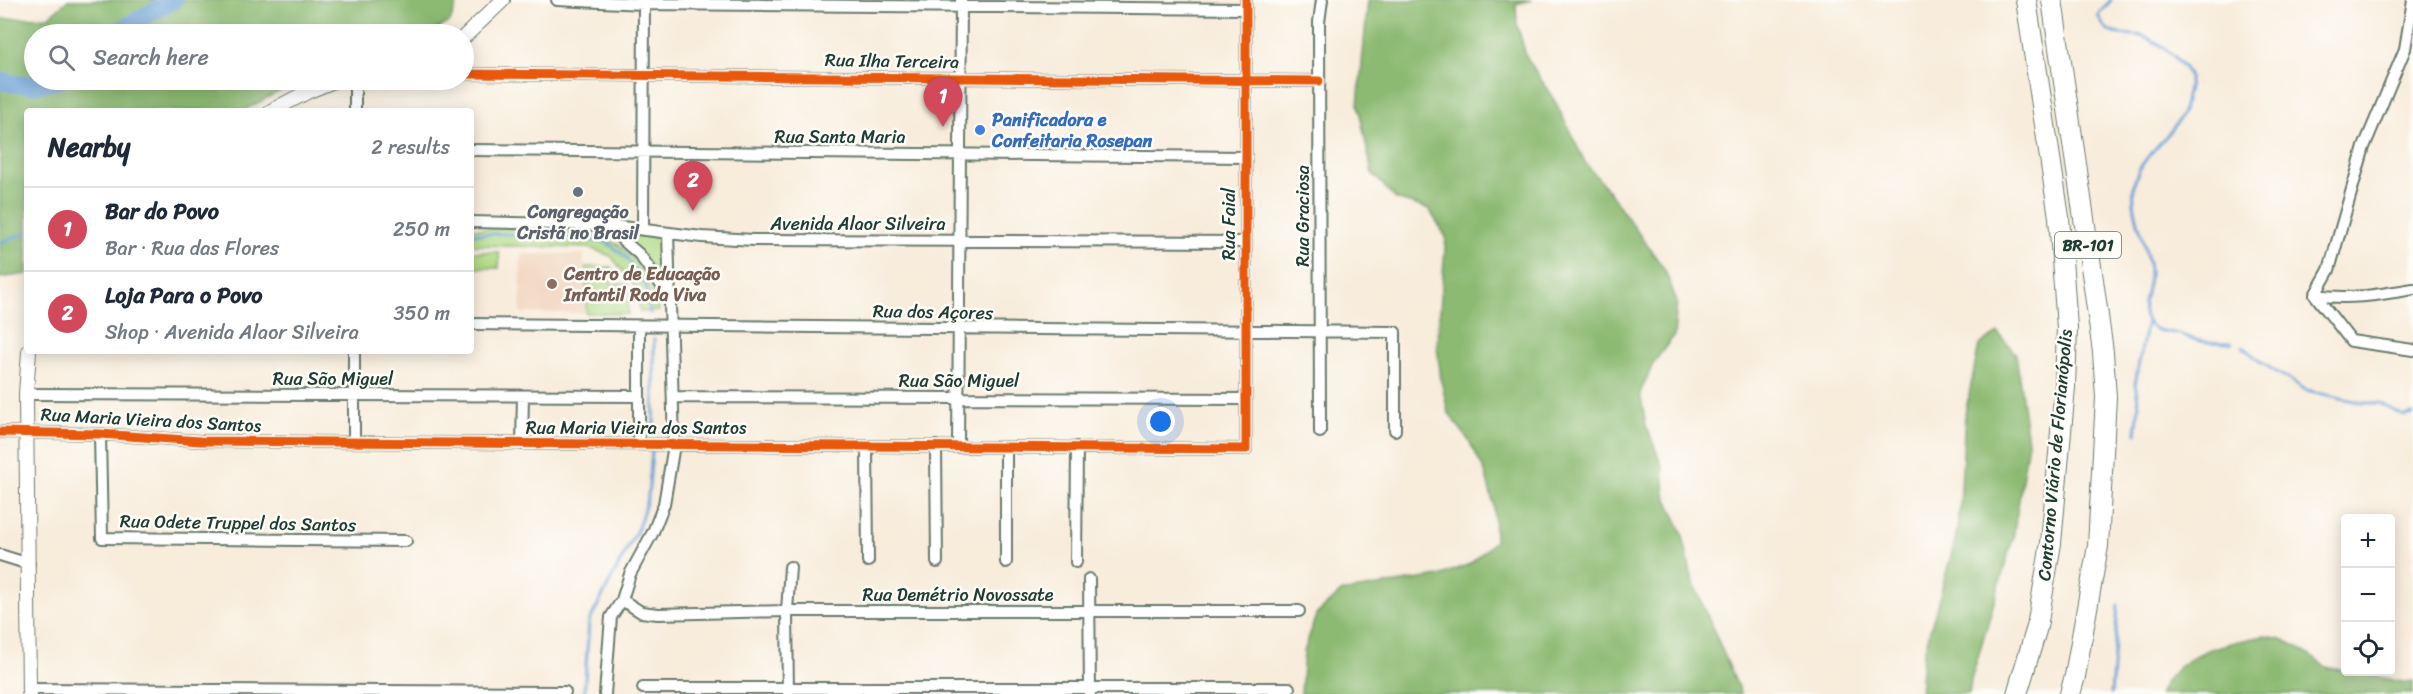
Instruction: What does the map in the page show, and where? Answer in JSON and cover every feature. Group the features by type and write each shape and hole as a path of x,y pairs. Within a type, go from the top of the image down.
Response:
{"highway":[{"name":"Contorno Viário de Florianópolis","path":"2017,694 2037,627 2051,543 2065,387 2067,328 2059,217 2026,0"},
{"name":"Contorno Viário de Florianópolis","path":"2052,0 2095,296 2106,397 2098,546 2070,694"}],"street":[{"path":"474,28 503,0"},
{"path":"557,0 1246,5"},
{"name":"Rua Graciosa","path":"1320,432 1319,22 1322,0"},
{"path":"2315,295 2329,270 2364,147 2405,49 2413,0"},
{"path":"643,230 644,2"},
{"path":"958,447 962,3"},
{"name":"Rua Faial","path":"1246,5 1246,449"},
{"name":"Rua Ilha Terceira","path":"474,74 1319,81"},
{"path":"277,108 311,90"},
{"path":"355,90 355,108"},
{"name":"Rua Santa Maria","path":"474,150 1246,157"},
{"name":"Avenida Alaor Silveira","path":"474,222 605,225 754,240 1246,242"},
{"path":"605,225 639,254 670,297"},
{"path":"605,694 611,618 622,600 630,574 653,532 664,504 674,445 668,233"},
{"path":"2315,295 2341,299 2363,298 2413,289"},
{"path":"2315,295 2351,340 2413,350"},
{"name":"Rua dos Açores","path":"474,324 1395,332 1395,430"},
{"path":"639,326 639,444"},
{"path":"29,354 26,394 29,692 565,692"},
{"path":"354,354 354,442"},
{"name":"Rua São Miguel","path":"26,394 639,396"},
{"path":"522,444 523,396"},
{"name":"Rua São Miguel","path":"673,397 1246,399"},
{"name":"Rua Maria Vieira dos Santos","path":"0,432 100,434 178,441 1246,449"},
{"name":"Rua Odete Truppel dos Santos","path":"100,434 102,538 405,541"},
{"path":"867,446 867,561"},
{"path":"936,446 937,562"},
{"path":"1006,447 1006,561"},
{"path":"1076,562 1077,447"},
{"path":"0,555 29,564"},
{"path":"788,691 787,611 790,567"},
{"path":"1089,579 1090,691"},
{"name":"Rua Demétrio Novossate","path":"622,600 641,612 658,614 787,611 1299,611"},
{"path":"643,688 788,691 1090,691 1289,688"}],"shaded area":[{"name":"Centro de Educação Infantil Roda Viva","path":"521,254 584,254 584,313 520,313"}],"green space":[{"path":"68,0 456,0 457,3 450,22 446,24 24,24 24,90 282,90 249,108 24,108 24,274 0,278 0,19 48,17"},
{"path":"1368,0 1532,0 1516,4 1517,24 1526,56 1556,103 1586,164 1607,189 1665,270 1677,302 1674,336 1654,362 1640,393 1646,425 1663,468 1665,494 1682,532 1693,582 1741,694 1301,694 1304,652 1316,615 1341,592 1439,576 1470,564 1495,541 1494,506 1485,472 1469,441 1448,412 1441,380 1437,346 1446,237 1429,209 1396,199 1372,173 1358,105"},
{"path":"543,227 592,235 617,244 633,257 655,284 659,311 640,312 636,288 611,256 589,248 474,245 474,229"},
{"path":"623,232 666,235 665,281 624,237"},
{"path":"474,252 499,252 499,268 474,268"},
{"path":"586,267 611,267 611,284 628,284 628,314 586,313"},
{"path":"1998,333 2016,354 2028,442 2013,538 1971,680 1969,694 1920,694 1923,656 1955,541 1960,508 1965,414 1979,345"},
{"path":"2264,636 2282,639 2326,667 2341,670 2341,676 2372,676 2403,682 2413,681 2413,694 2159,694 2167,680 2190,659 2233,642"}],"waterway":[{"path":"131,24 174,0"},
{"path":"2111,0 2098,15 2107,30 2113,33 2140,36 2153,41 2178,60 2189,78 2182,114 2178,122 2142,164 2134,185 2135,210 2148,262 2149,275 2144,315 2152,327 2157,330 2181,334 2200,341 2232,343"},
{"path":"0,81 24,85"},
{"path":"0,243 24,233"},
{"path":"474,234 539,234 606,242 626,257 646,285 650,313"},
{"path":"2136,434 2139,405 2135,384 2147,321"},
{"path":"654,339 654,432"},
{"path":"2243,347 2262,363 2306,390 2363,403 2379,403 2404,416 2413,414"},
{"path":"584,694 589,622 638,528 648,496 652,452"},
{"path":"2111,694 2118,605"}],"cycle path":[{"path":"0,432 100,434 200,441 1246,449 1246,0"},
{"path":"474,74 1319,81"}],"place":[{"name":"Bar do Povo","path":"943,127"},
{"name":"Panificadora e Confeitaria Rosepan","path":"980,130"},
{"name":"Congregação Cristã no Brasil","path":"578,192"},
{"name":"Loja Para o Povo","path":"693,211"},
{"name":"Centro de Educação Infantil Roda Viva","path":"552,284"}]}
